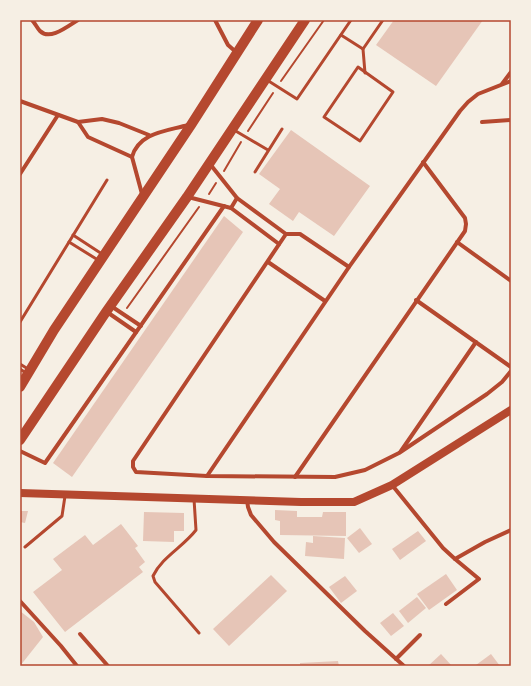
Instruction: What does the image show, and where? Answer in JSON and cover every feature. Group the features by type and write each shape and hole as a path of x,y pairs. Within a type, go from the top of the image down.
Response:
{"main road":[{"path":"20,387 26,371 143,197 258,20"},
{"path":"20,440 108,309 210,164 305,20"},
{"path":"20,493 350,502 392,485 511,410"}],"street":[{"path":"32,20 40,32 49,35 58,32 78,20"},
{"path":"215,20 228,45 236,53"},
{"path":"502,84 511,72"},
{"path":"207,476 325,301 460,111 478,94 511,81"},
{"path":"20,101 78,122 102,119 119,123 149,135"},
{"path":"20,174 58,115"},
{"path":"482,122 511,120"},
{"path":"78,122 88,137 132,157"},
{"path":"143,197 132,157 142,141 149,135 191,124"},
{"path":"295,477 465,231 465,218 423,162"},
{"path":"210,164 237,198 286,234 300,234 349,267"},
{"path":"187,197 231,208 279,244"},
{"path":"231,208 237,198"},
{"path":"20,451 45,463 224,206"},
{"path":"286,234 133,461 133,467 136,472 207,476 335,477 365,470 399,453 487,394 502,382 511,371"},
{"path":"457,242 511,281"},
{"path":"268,262 325,301"},
{"path":"416,300 511,367"},
{"path":"108,309 141,326"},
{"path":"108,309 136,332"},
{"path":"399,453 476,342"},
{"path":"392,485 443,548 479,579 446,604"},
{"path":"247,500 248,507 252,515 274,542 404,666"},
{"path":"455,559 485,542 511,530"},
{"path":"20,601 77,666"},
{"path":"80,634 108,666"},
{"path":"396,659 420,635"}],"lane":[{"path":"265,79 297,99 351,20"},
{"path":"365,73 363,48 383,20"},
{"path":"341,35 363,48"},
{"path":"358,67 365,73 393,92 360,141 324,117 358,67"},
{"path":"233,129 268,150"},
{"path":"255,172 282,129"},
{"path":"20,322 107,180"},
{"path":"73,235 102,258"},
{"path":"69,242 102,258"},
{"path":"20,364 26,371"},
{"path":"25,547 62,516 65,494"},
{"path":"194,498 196,530 189,539 156,569 153,576 155,582 199,633"}],"building":[{"path":"394,20 483,20 436,86 376,45"},
{"path":"291,130 370,186 334,236 299,212 293,221 269,204 280,189 259,174"},
{"path":"224,216 243,232 72,477 53,463"},
{"path":"275,510 297,511 297,517 322,517 323,512 346,512 346,536 280,535 280,521 275,520"},
{"path":"20,511 28,511 25,523 20,522"},
{"path":"144,512 184,513 184,531 174,531 174,542 143,541"},
{"path":"121,524 138,546 135,548 145,562 139,567 143,572 65,632 33,592 62,570 53,559 85,535 93,545"},
{"path":"360,528 372,544 359,553 347,538"},
{"path":"418,531 426,541 400,560 392,549"},
{"path":"313,536 345,538 344,559 305,556 306,542 313,543"},
{"path":"446,574 457,590 429,610 417,594"},
{"path":"271,575 287,591 229,646 213,629"},
{"path":"345,576 357,591 341,603 329,587"},
{"path":"417,597 426,608 408,623 399,611"},
{"path":"20,611 34,622 43,637 20,666"},
{"path":"393,613 404,626 391,636 380,623"},
{"path":"441,654 452,666 428,666"},
{"path":"491,654 500,666 476,665"},
{"path":"338,661 339,666 300,666 300,663"}]}
